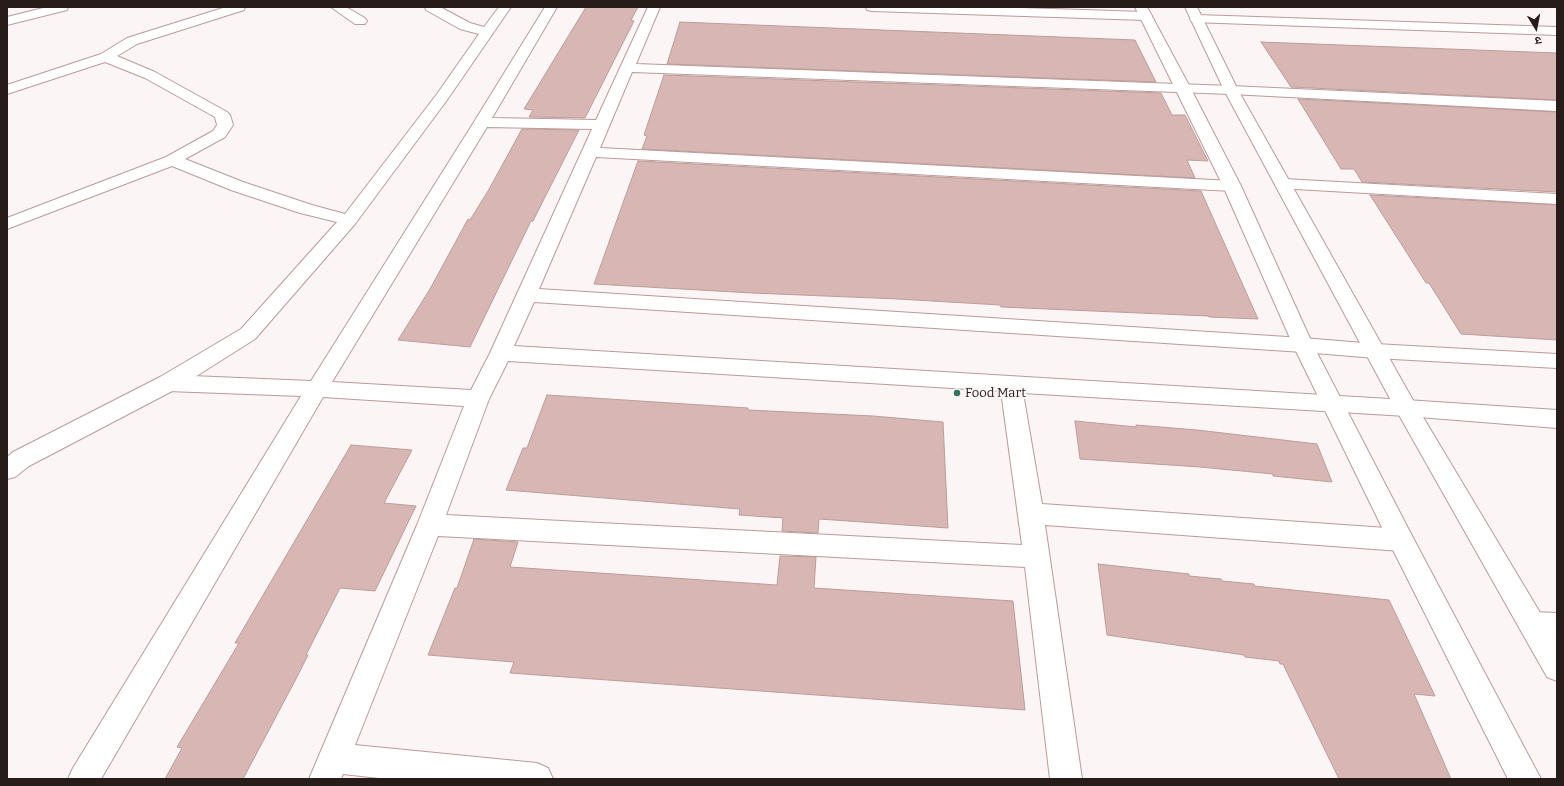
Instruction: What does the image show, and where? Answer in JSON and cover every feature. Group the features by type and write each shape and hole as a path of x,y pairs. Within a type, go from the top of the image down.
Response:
{"street":[{"path":"7,21 62,7"},
{"path":"7,90 30,81 106,57 132,41 145,36 239,7"},
{"path":"337,7 360,21"},
{"path":"431,7 465,26 488,32"},
{"path":"12,462 168,382 248,334 348,220 442,97 505,7"},
{"path":"84,779 317,389 482,122 551,7"},
{"path":"537,779 330,769 430,525 478,398 501,353 654,7"},
{"path":"872,7 1143,12 1184,89 1232,186 1302,345 1525,779"},
{"path":"1557,31 1194,13 1231,90 1406,408 1545,626 1557,667"},
{"path":"7,224 172,160 219,134 225,125 222,115 150,75 106,57"},
{"path":"628,68 1231,90 1557,106"},
{"path":"482,122 602,125"},
{"path":"590,152 1232,186"},
{"path":"172,160 237,186 306,209 348,220"},
{"path":"1284,184 1557,199"},
{"path":"526,295 1375,351 1557,361"},
{"path":"501,353 1406,408 1557,419"},
{"path":"168,382 478,398"},
{"path":"1011,384 1037,557 1066,779"},
{"path":"1031,514 1401,540"},
{"path":"430,525 1037,557"}],"building":[{"path":"586,7 638,7 631,20 634,21 585,118 529,117 533,110 524,109"},
{"path":"680,22 1135,40 1156,82 667,64"},
{"path":"1261,42 1557,53 1557,100 1291,87"},
{"path":"664,75 1161,93 1172,115 1185,115 1208,161 1187,160 1195,178 642,149 647,136 644,135"},
{"path":"1298,99 1557,112 1557,192 1362,182 1354,169 1341,169"},
{"path":"522,129 579,130 533,221 531,221 470,347 398,340 430,289 468,219 470,220 488,191"},
{"path":"638,161 1201,191 1258,319 1001,307 1000,305 898,299 752,293 594,284"},
{"path":"1370,195 1557,205 1557,340 1461,334 1429,283 1426,283"},
{"path":"547,395 748,408 748,410 873,416 943,422 948,528 819,519 818,533 782,531 783,518 739,515 740,509 506,490 523,448 527,448"},
{"path":"1075,421 1136,427 1136,425 1197,430 1317,444 1332,482 1273,476 1273,474 1200,467 1080,459"},
{"path":"351,445 412,450 384,503 416,506 375,591 340,588 306,655 308,655 297,677 243,779 165,779 182,748 177,747 239,643 235,643"},
{"path":"474,539 518,542 510,567 777,585 780,556 816,557 814,588 1013,601 1025,710 510,673 514,662 428,655 455,588 457,588"},
{"path":"1098,564 1189,574 1189,576 1254,584 1254,586 1389,600 1435,696 1414,694 1451,779 1339,779 1283,664 1280,664 1279,661 1245,657 1244,655 1107,635"}],"place":[{"name":"Food Mart","path":"957,393"}]}
